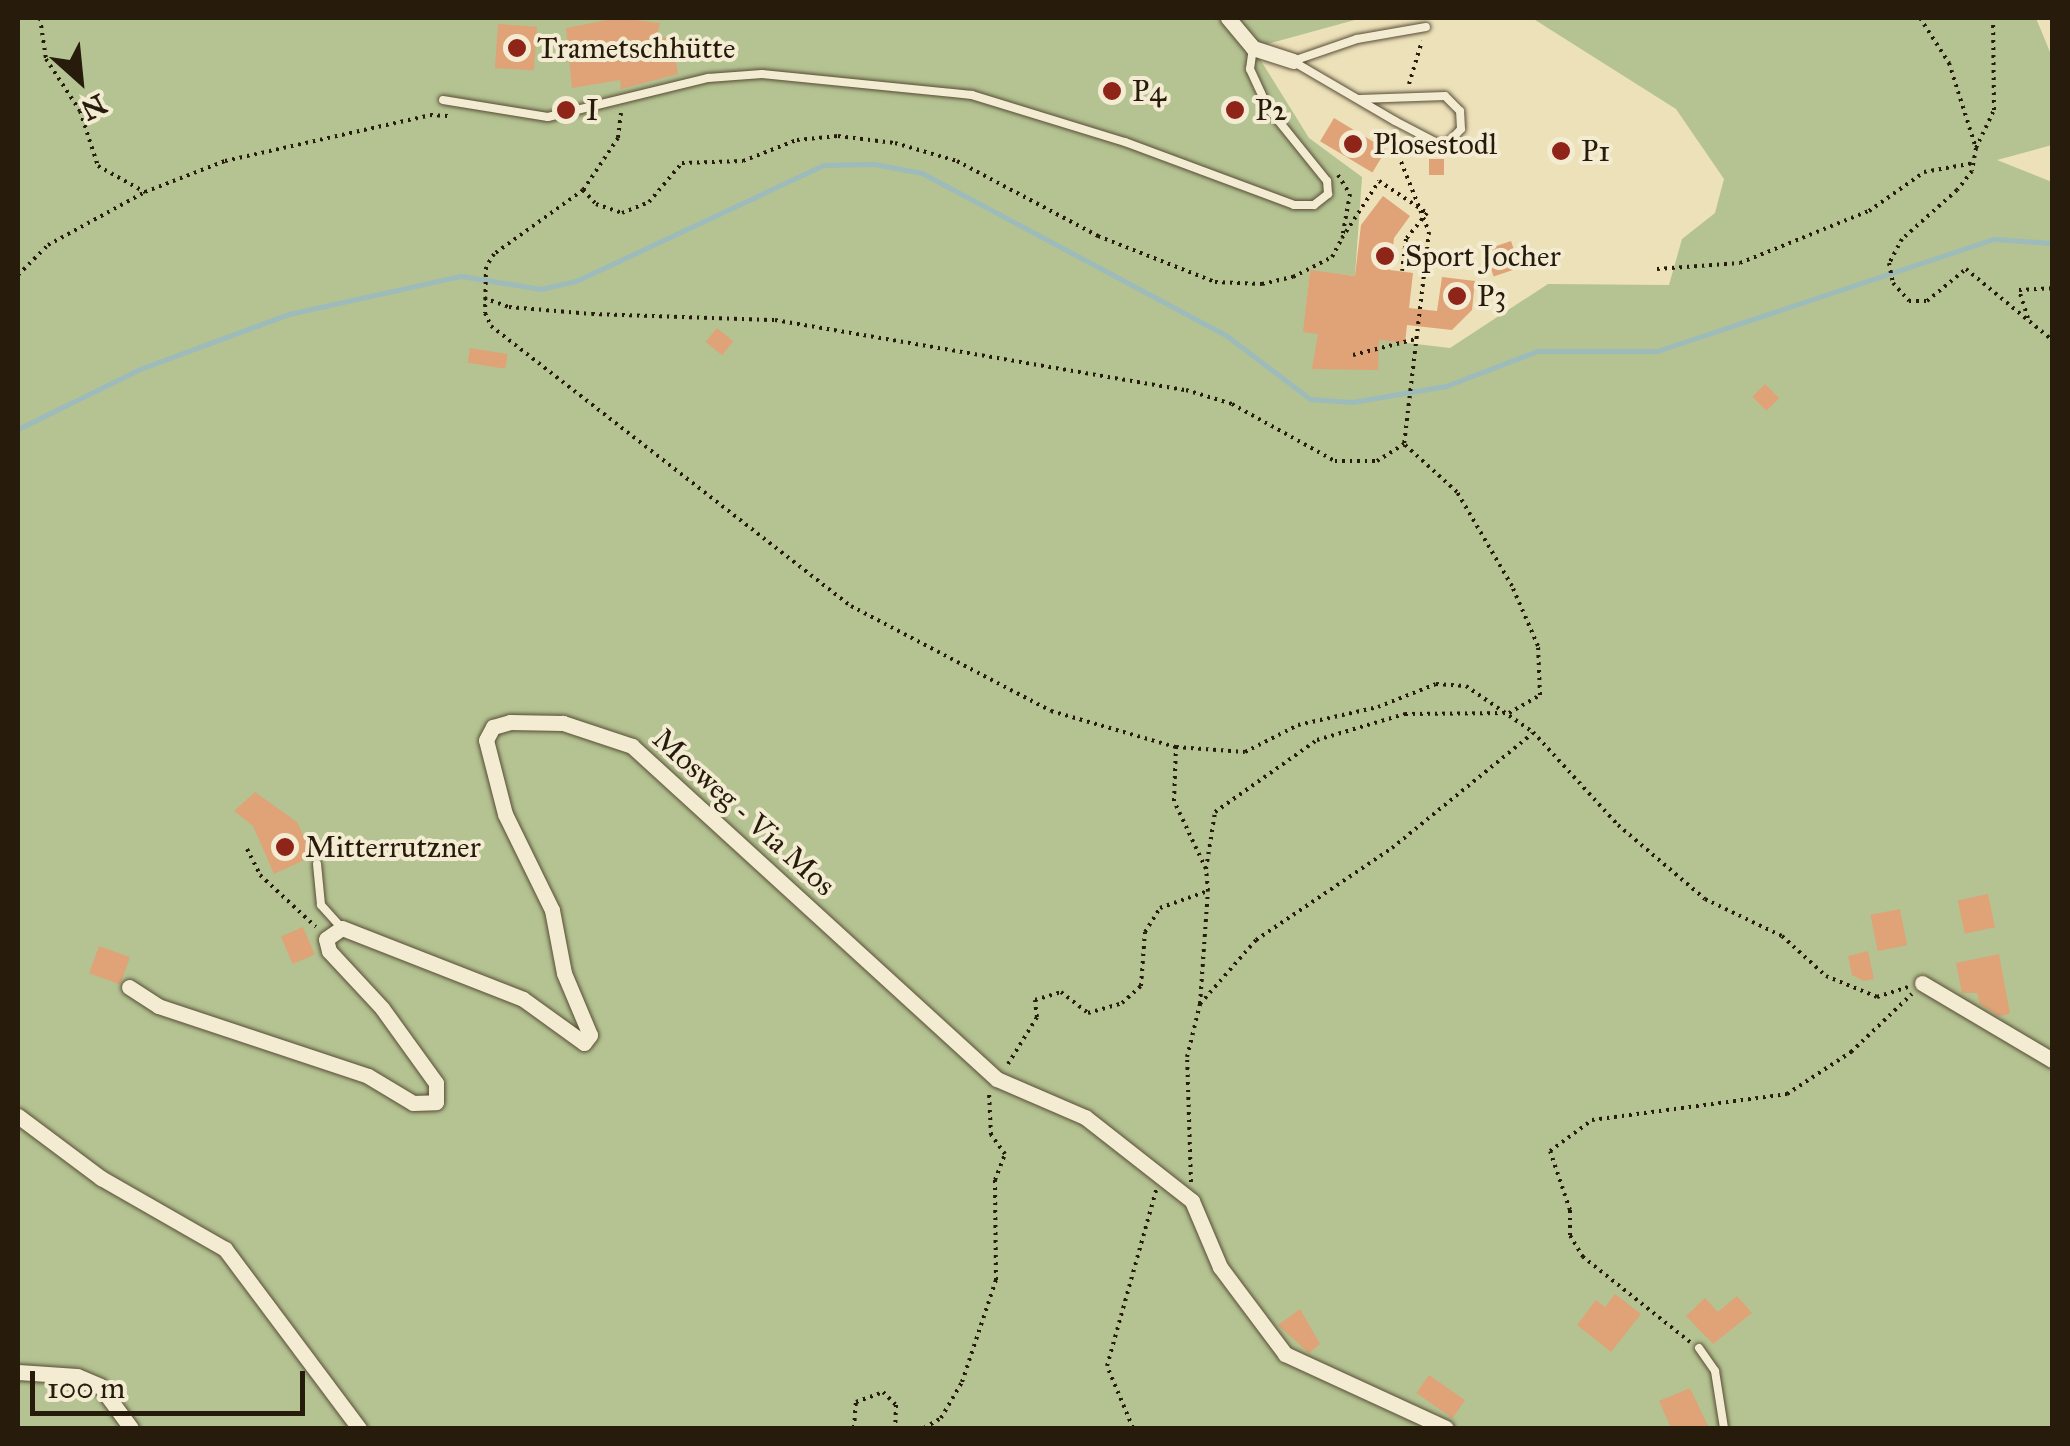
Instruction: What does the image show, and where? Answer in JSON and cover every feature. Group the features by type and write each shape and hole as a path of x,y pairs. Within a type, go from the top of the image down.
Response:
{"street":[{"path":"1228,18 1253,48 1293,61"},
{"name":"Mosweg - Via Mos","path":"335,932 522,999 584,1043 590,1035 564,974 552,910 486,758 493,727 564,724 632,746 997,1079 1085,1118 1192,1201 1228,1280 1284,1354 1446,1428"},
{"path":"128,988 158,1006 368,1076 413,1104 436,1102 436,1083 382,1008 330,951 335,932"},
{"path":"1922,983 2052,1060"},
{"path":"18,1116 101,1178 224,1249 359,1428"},
{"path":"19,1368 77,1376 100,1386 131,1428"}],"lane":[{"path":"1293,61 1357,39 1426,27"},
{"path":"443,100 548,118 708,78 802,76 972,96 1028,109 1304,208 1328,194 1322,174 1268,108 1250,69 1253,48"},
{"path":"1293,61 1359,100 1437,143 1457,136 1462,121 1453,102 1429,94 1359,100"},
{"path":"317,864 320,905 335,932"},
{"path":"1699,1348 1715,1371 1724,1428"}],"path":[{"path":"40,18 46,59 80,111 98,166 145,192"},
{"path":"1920,18 1950,63 1976,148"},
{"path":"1993,18 1994,110 1976,148 1974,163 1957,190 1902,238 1889,263 1893,283 1909,300 1927,302 1966,269 2052,340"},
{"path":"1406,96 1426,27"},
{"path":"18,275 48,245 145,192 267,150 430,115 459,116"},
{"path":"1386,115 1426,213 1404,444"},
{"path":"611,118 618,138 583,190 506,243 486,267 484,298 492,326 852,606 1050,712 1176,747 1245,752 1298,725 1378,707 1436,684 1466,686 1534,732 1618,824 1705,899 1782,936 1826,976 1877,996 1922,983"},
{"path":"583,190 596,204 622,213 648,202 682,163 743,161 797,140 838,136 895,143 956,161 1098,236 1215,282 1262,284 1293,276 1332,256 1379,182 1426,213"},
{"path":"1658,269 1740,262 1868,211 1924,172 1974,163"},
{"path":"1322,174 1332,170 1349,188 1342,238"},
{"path":"1402,272 1406,239 1426,213"},
{"path":"2028,318 2020,290 2052,288"},
{"path":"484,298 509,307 592,314 775,320 1186,390 1232,404 1335,461 1378,460 1404,444"},
{"path":"1353,355 1416,342"},
{"path":"1192,1201 1187,1057 1200,1004 1206,869 1215,812 1317,740 1406,714 1509,712 1540,695 1538,646 1457,492 1404,444"},
{"path":"1200,1004 1256,940 1392,848 1534,732"},
{"path":"1176,747 1174,801 1206,869"},
{"path":"247,850 286,903 335,932"},
{"path":"924,1428 941,1418 962,1382 996,1280 994,1180 1005,1154 991,1135 986,1097 1037,1018 1035,1000 1061,992 1088,1013 1122,1003 1140,986 1144,932 1160,908 1208,890"},
{"path":"1699,1348 1583,1258 1570,1235 1570,1210 1550,1151 1592,1120 1787,1094 1880,1029 1922,983"},
{"path":"1133,1428 1107,1366 1160,1175"},
{"path":"854,1428 856,1402 883,1392 896,1406 895,1428"}],"green space":[{"path":"18,18 1362,18 1253,48 1309,138 1362,177 1355,276 1310,271 1304,331 1450,348 1548,284 1669,285 1682,239 1715,213 1724,179 1676,109 1532,18 2036,18 2052,57 2052,145 1997,160 2052,182 2052,1428 18,1428"}],"building":[{"path":"618,18 660,23 656,38 672,37 678,74 621,89 620,80 572,88 566,28"},
{"path":"498,24 537,27 534,71 495,68"},
{"path":"1334,118 1386,149 1372,173 1320,141"},
{"path":"1429,159 1444,159 1444,175 1429,175"},
{"path":"1383,196 1410,216 1394,238 1390,270 1413,273 1409,308 1437,311 1442,277 1475,281 1472,310 1452,330 1407,325 1405,343 1379,340 1378,370 1312,369 1318,334 1303,332 1310,270 1355,276 1361,225"},
{"path":"1511,241 1520,267 1494,277 1485,250"},
{"path":"717,328 733,341 722,355 706,342"},
{"path":"470,348 508,354 505,369 468,363"},
{"path":"1765,384 1779,398 1766,411 1752,397"},
{"path":"255,792 297,822 313,856 274,874 253,826 234,811"},
{"path":"1988,894 1995,927 1965,934 1958,900"},
{"path":"1900,909 1907,945 1878,951 1871,915"},
{"path":"303,927 315,955 293,964 281,936"},
{"path":"99,946 130,957 120,985 89,973"},
{"path":"1868,951 1874,979 1864,981 1852,975 1848,956"},
{"path":"1999,954 2010,1014 1999,1016 1980,1004 1977,993 1962,993 1956,963"},
{"path":"1615,1294 1641,1314 1611,1352 1577,1325 1596,1300 1605,1307"},
{"path":"1737,1296 1752,1313 1713,1344 1686,1316 1705,1298 1718,1312"},
{"path":"1300,1309 1320,1344 1309,1353 1278,1325"},
{"path":"1429,1375 1465,1400 1452,1418 1416,1393"},
{"path":"1690,1388 1709,1428 1671,1428 1659,1401"}],"waterway":[{"path":"18,429 140,369 289,314 461,276 541,289 576,281 824,165 874,164 922,173 1227,336 1310,399 1352,402 1446,386 1537,351 1657,351 1994,239 2052,243"}],"place":[{"name":"Trametschhütte","path":"517,48"},
{"name":"P4","path":"1112,91"},
{"name":"I","path":"566,110"},
{"name":"P2","path":"1235,110"},
{"name":"Plosestodl","path":"1353,144"},
{"name":"P1","path":"1561,151"},
{"name":"Sport Jocher","path":"1385,256"},
{"name":"P3","path":"1457,296"},
{"name":"Mitterrutzner","path":"285,847"}]}
